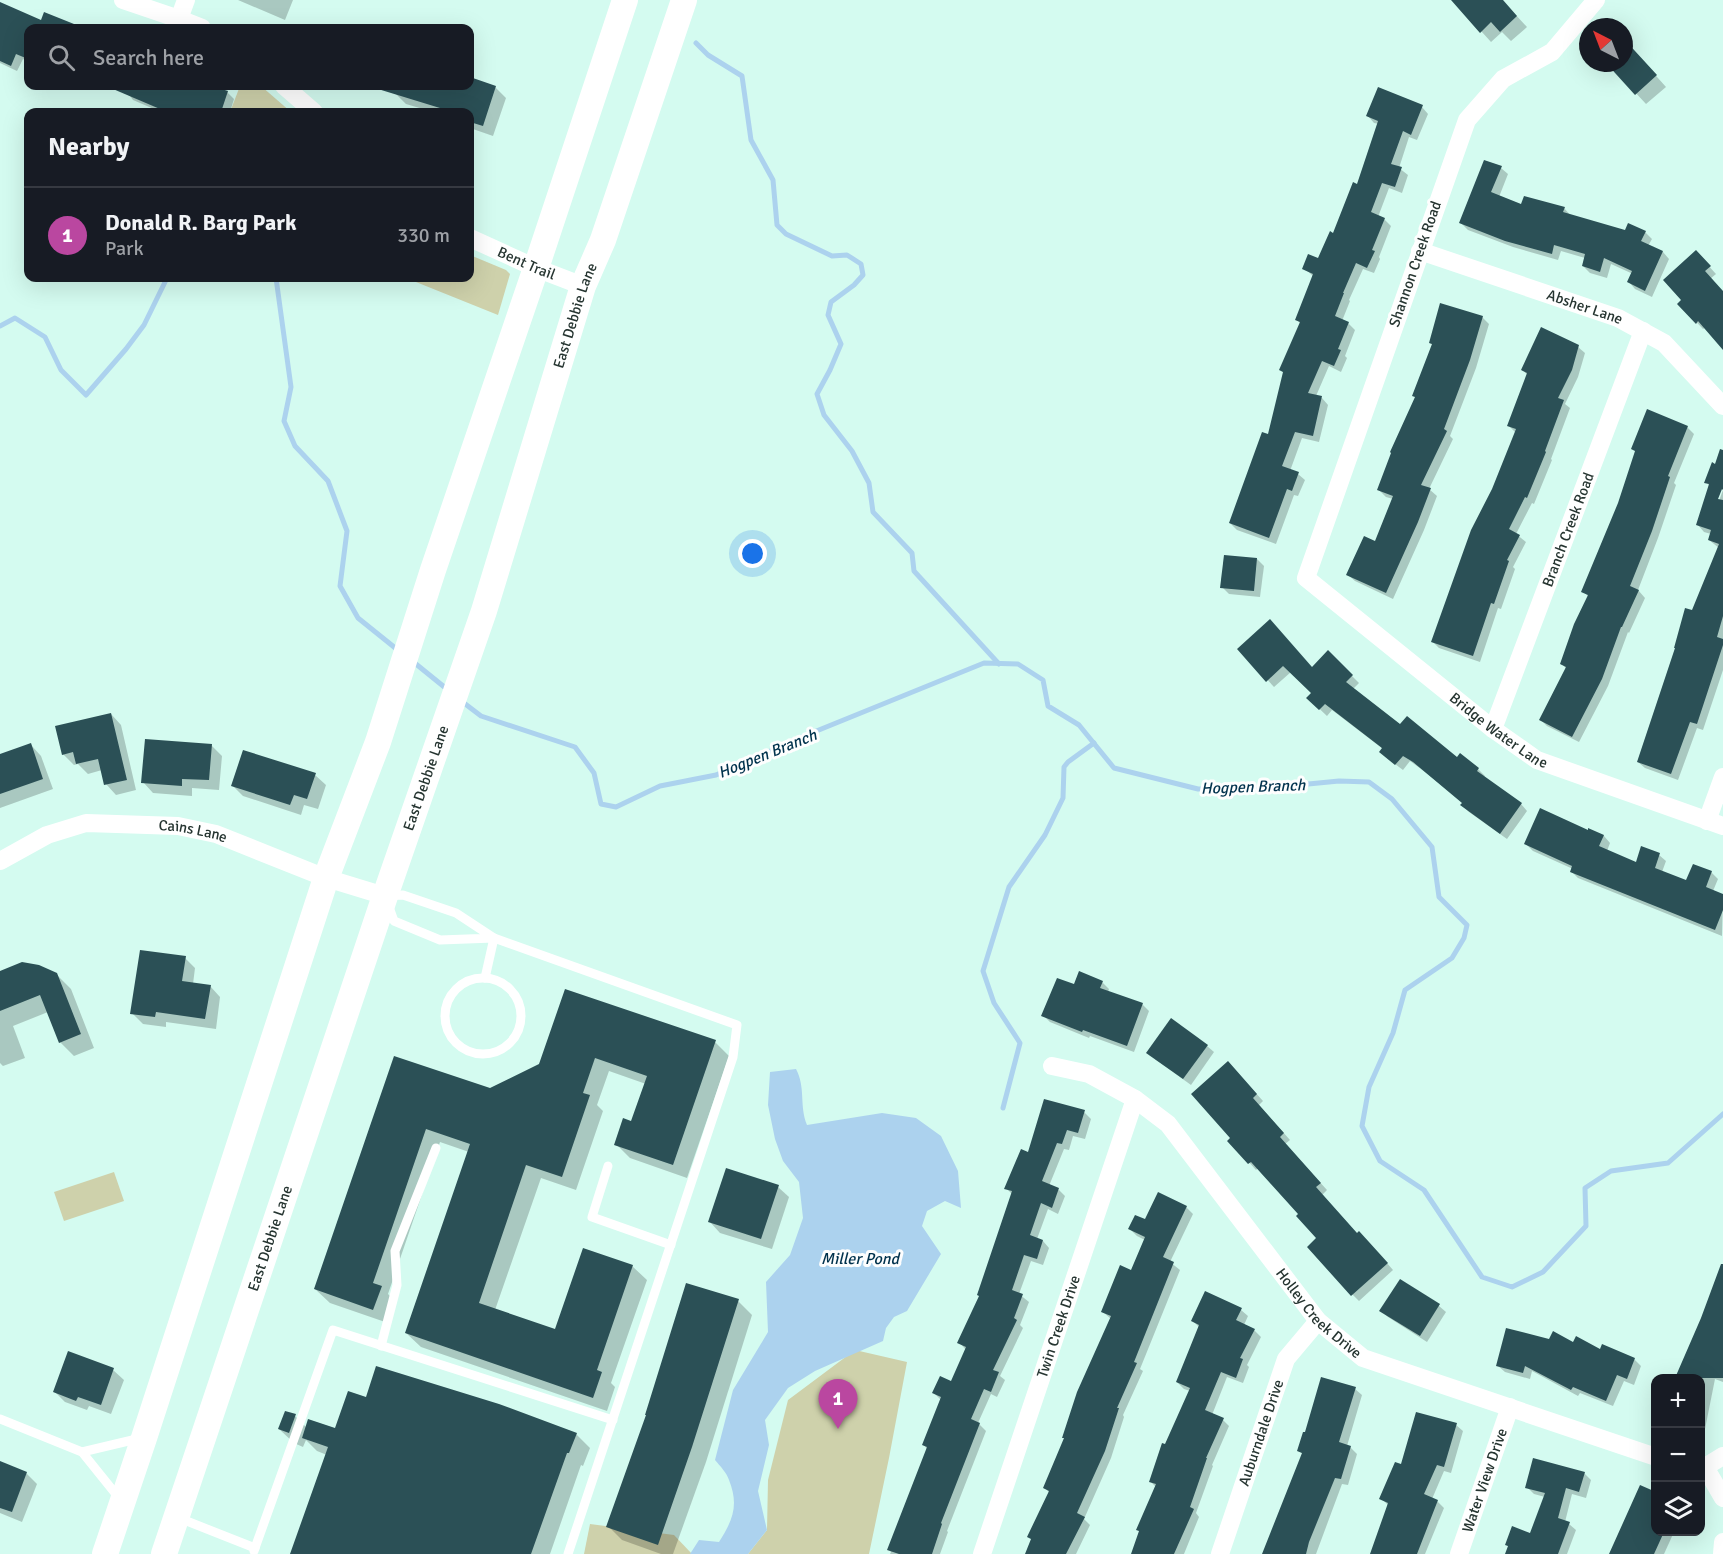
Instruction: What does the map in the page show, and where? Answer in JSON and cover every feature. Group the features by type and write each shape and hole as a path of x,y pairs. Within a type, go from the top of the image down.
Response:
{"main road":[{"path":"105,1554 326,878 378,742 433,570 625,0"},
{"name":"East Debbie Lane","path":"164,1554 385,896 484,611 583,286 603,240 684,0"}],"street":[{"path":"123,0 192,24"},
{"path":"179,19 186,0"},
{"name":"Shannon Creek Road","path":"1306,578 1419,251 1467,120 1503,79 1552,52 1596,0"},
{"path":"289,90 309,108"},
{"name":"Bent Trail","path":"474,240 583,286"},
{"name":"Absher Lane","path":"1419,251 1618,318 1664,343 1723,406"},
{"name":"Branch Creek Road","path":"1493,729 1643,331"},
{"name":"Bridge Water Lane","path":"1306,578 1493,729 1537,760 1715,824"},
{"path":"1715,824 1723,777"},
{"name":"Cains Lane","path":"0,861 47,836 86,823 178,826 216,834 326,878 385,896"},
{"name":"Holley Creek Drive","path":"1052,1066 1089,1074 1135,1100 1168,1124 1318,1321 1364,1358 1651,1455"},
{"name":"Twin Creek Drive","path":"982,1554 1135,1100"},
{"name":"Auburndale Drive","path":"1220,1554 1286,1359 1318,1321"},
{"name":"Water View Drive","path":"1460,1554 1510,1407"},
{"path":"1705,1466 1723,1456"},
{"path":"1705,1470 1723,1498"},
{"path":"1722,1554 1723,1542"}],"lane":[{"path":"494,938 440,940 394,921 385,896 403,896 456,913 494,938 737,1025 733,1057 568,1554"},
{"path":"485,978 494,938"},
{"path":"485,978 497,980 516,995 522,1019 519,1031 503,1050 478,1055 466,1051 455,1043 448,1032 445,1020 446,1007 451,995 460,986 472,980 485,978"},
{"path":"381,1346 397,1285 395,1251 436,1148"},
{"path":"608,1166 592,1217 671,1245"},
{"path":"176,1517 254,1551 333,1330 613,1420"},
{"path":"0,1419 82,1452 122,1503"},
{"path":"82,1452 144,1438"}],"green space":[{"path":"238,90 266,90 286,108 232,108"},
{"path":"474,257 506,270 510,274 498,315 416,282 474,282"},
{"path":"114,1172 124,1201 64,1221 54,1192"},
{"path":"855,1350 907,1362 869,1554 748,1554 767,1530 768,1480 788,1400"},
{"path":"590,1524 674,1535 692,1554 584,1554"}],"water":[{"name":"Miller Pond","path":"796,1069 801,1083 803,1110 807,1125 882,1113 916,1118 941,1136 958,1171 961,1208 945,1201 927,1211 922,1226 941,1254 907,1311 894,1317 886,1328 883,1341 815,1371 788,1388 765,1420 769,1445 758,1491 767,1530 748,1554 690,1554 699,1540 719,1542 731,1519 734,1505 732,1489 727,1475 715,1460 733,1390 768,1332 766,1282 790,1255 803,1218 799,1182 783,1161 775,1139 768,1105 770,1072"}],"building":[{"path":"1451,0 1503,0 1517,16 1500,32 1491,22 1480,33"},
{"path":"0,2 41,20 44,12 74,24 24,24 24,57 16,54 11,66 0,61"},
{"path":"1633,49 1657,75 1635,95 1614,72 1633,72"},
{"path":"474,78 496,86 483,126 474,123 474,108 440,108 381,90 474,90"},
{"path":"1378,87 1423,105 1411,135 1403,131 1391,164 1402,167 1395,187 1382,183 1371,212 1385,218 1372,250 1375,251 1367,268 1356,263 1343,293 1335,316 1349,322 1338,349 1341,350 1334,366 1322,361 1308,393 1322,396 1313,436 1295,432 1282,466 1299,472 1292,491 1287,489 1269,538 1229,523 1262,432 1268,434 1283,372 1279,370 1300,322 1295,320 1313,274 1302,269 1308,254 1318,258 1330,231 1333,233 1353,182 1357,184 1378,121 1366,116"},
{"path":"115,90 228,91 222,108 158,108"},
{"path":"1484,160 1502,166 1491,192 1521,204 1524,196 1565,207 1563,212 1625,230 1628,223 1646,231 1641,241 1663,251 1645,291 1627,282 1632,271 1604,258 1600,272 1582,266 1585,254 1554,245 1552,254 1505,241 1459,223"},
{"path":"1696,250 1711,266 1705,271 1723,291 1723,350 1698,321 1696,324 1677,304 1681,300 1663,280"},
{"path":"1440,303 1483,316 1470,360 1444,429 1447,431 1421,485 1431,488 1386,593 1346,575 1364,536 1375,541 1393,496 1377,490 1390,452 1415,397 1412,396 1432,344 1429,343"},
{"path":"1541,327 1579,345 1572,370 1558,398 1564,400 1546,452 1527,498 1525,497 1509,529 1520,535 1507,560 1509,561 1494,604 1491,603 1473,656 1431,642 1471,530 1492,489 1516,429 1507,426 1527,373 1521,370"},
{"path":"1647,409 1688,426 1668,476 1670,477 1652,531 1630,586 1639,590 1621,627 1602,679 1572,737 1539,720 1566,667 1560,664 1574,624 1588,595 1581,592 1618,503 1635,451 1631,449"},
{"path":"1720,449 1723,450 1723,490 1718,499 1723,500 1723,616 1717,637 1723,639 1723,645 1697,724 1690,722 1671,774 1637,762 1675,648 1685,608 1692,610 1719,544 1708,540 1711,530 1696,525 1709,484 1704,483 1712,462 1715,464"},
{"path":"1224,555 1257,558 1254,591 1220,588"},
{"path":"1270,619 1312,667 1328,650 1353,675 1346,682 1400,724 1407,716 1457,757 1460,753 1479,768 1477,771 1522,803 1500,834 1460,805 1462,803 1413,762 1403,756 1395,765 1379,752 1382,748 1325,704 1319,710 1306,698 1311,693 1283,666 1266,682 1237,649"},
{"path":"111,713 127,780 104,785 98,759 76,764 73,752 62,755 55,726"},
{"path":"145,739 212,744 209,780 182,779 182,786 141,783"},
{"path":"31,743 43,779 0,794 0,754"},
{"path":"243,750 316,773 307,799 294,795 290,805 231,786"},
{"path":"1540,808 1604,835 1599,846 1636,862 1641,846 1660,853 1655,868 1686,880 1693,864 1712,871 1706,887 1723,894 1723,910 1715,930 1570,872 1572,866 1524,844"},
{"path":"140,950 186,956 182,981 211,985 205,1019 156,1012 155,1017 130,1014"},
{"path":"22,962 39,965 57,973 81,1034 59,1043 40,995 0,1011 0,971"},
{"path":"1079,971 1103,981 1100,988 1143,1003 1127,1046 1041,1016 1057,978 1074,984"},
{"path":"565,989 716,1040 673,1165 614,1145 623,1118 631,1121 647,1076 595,1058 583,1093 590,1095 562,1177 526,1165 479,1303 555,1329 583,1248 633,1265 597,1370 602,1372 593,1398 405,1333 470,1144 426,1129 373,1283 382,1286 373,1310 314,1289 394,1056 490,1088 539,1064"},
{"path":"1171,1018 1208,1045 1183,1079 1146,1053"},
{"path":"1228,1061 1257,1094 1253,1098 1284,1133 1280,1137 1321,1183 1316,1187 1357,1233 1359,1231 1388,1263 1351,1296 1307,1247 1316,1238 1296,1216 1298,1214 1251,1162 1248,1164 1227,1141 1230,1138 1191,1094"},
{"path":"1044,1099 1085,1110 1078,1133 1067,1130 1062,1144 1057,1143 1042,1181 1059,1188 1052,1208 1041,1203 1030,1235 1043,1240 1037,1259 1024,1255 1012,1290 1023,1294 1014,1318 1017,1320 993,1370 999,1372 991,1392 984,1389 971,1419 980,1423 941,1523 932,1554 899,1554 887,1550 927,1447 922,1445 941,1397 932,1393 940,1376 951,1381 966,1347 957,1343 979,1296 977,1295 1012,1191 1004,1189 1021,1149 1028,1152"},
{"path":"726,1168 779,1185 761,1239 708,1222"},
{"path":"1158,1192 1187,1206 1163,1257 1174,1262 1134,1362 1137,1363 1117,1408 1119,1408 1105,1451 1077,1513 1085,1517 1066,1554 1025,1554 1031,1539 1027,1537 1049,1491 1043,1488 1064,1438 1062,1438 1077,1392 1111,1316 1101,1312 1120,1265 1131,1270 1145,1237 1128,1229 1135,1215 1145,1219"},
{"path":"1721,1264 1723,1264 1723,1378 1705,1378 1705,1374 1677,1374"},
{"path":"1400,1279 1440,1304 1420,1336 1379,1311"},
{"path":"686,1283 739,1299 658,1545 606,1527 646,1415"},
{"path":"1205,1291 1242,1308 1236,1320 1255,1329 1240,1358 1243,1359 1236,1378 1221,1372 1205,1410 1224,1418 1206,1458 1190,1507 1194,1509 1174,1554 1131,1554 1139,1531 1136,1530 1156,1484 1149,1482 1162,1443 1165,1444 1190,1388 1176,1382 1199,1325 1191,1321"},
{"path":"1506,1328 1549,1339 1553,1331 1573,1342 1576,1336 1600,1349 1602,1344 1635,1358 1627,1379 1617,1375 1606,1401 1573,1387 1571,1390 1525,1366 1523,1373 1496,1366"},
{"path":"68,1351 114,1368 101,1405 78,1397 76,1401 53,1392"},
{"path":"376,1366 499,1404 577,1433 567,1453 531,1554 290,1554 328,1447 302,1438 308,1419 335,1428 348,1391 366,1397"},
{"path":"1321,1377 1356,1387 1339,1442 1351,1446 1341,1479 1335,1478 1306,1554 1262,1554 1302,1453 1297,1451"},
{"path":"285,1411 296,1414 289,1433 278,1429"},
{"path":"1416,1412 1457,1423 1444,1467 1437,1465 1424,1494 1438,1500 1417,1554 1370,1554 1388,1503 1379,1499 1395,1462 1401,1464"},
{"path":"1533,1458 1585,1472 1579,1492 1566,1488 1558,1518 1570,1522 1558,1554 1505,1554 1508,1546 1505,1545 1512,1526 1530,1533 1545,1493 1525,1488"},
{"path":"0,1461 27,1472 12,1512 0,1508"},
{"path":"1640,1485 1651,1490 1651,1536 1662,1536 1654,1554 1609,1554"}],"waterway":[{"path":"696,43 708,55 742,76 751,140 773,180 777,225 786,234 832,256 847,255 861,264 863,275 854,285 831,302 828,315 841,344 817,394 824,415 852,451 869,483 873,512 912,553 914,571 999,664"},
{"name":"Hogpen Branch","path":"0,326 15,318 45,337 61,370 86,395 144,325 165,282"},
{"name":"Hogpen Branch","path":"277,282 291,387 284,421 295,446 328,481 347,531 340,586 358,618 399,651"},
{"name":"Hogpen Branch","path":"411,660 448,690"},
{"name":"Hogpen Branch","path":"460,700 481,716 575,747 594,773 601,804 616,807 660,786 716,775 809,734 984,663 1018,664 1043,680 1048,706 1079,725 1114,768 1198,789 1257,789 1339,781 1369,782 1392,799 1432,847 1439,897 1467,925 1464,938 1452,958 1405,990 1393,1033 1369,1087 1362,1126 1380,1161 1424,1190 1482,1277 1512,1287 1543,1272 1586,1226 1585,1188 1611,1171 1668,1163 1723,1114"},
{"path":"1003,1108 1020,1043 994,1003 983,971 1009,887 1045,835 1063,798 1064,767 1094,743"}],"place":[{"name":"Donald R. Barg Park","path":"838,1429"}]}
